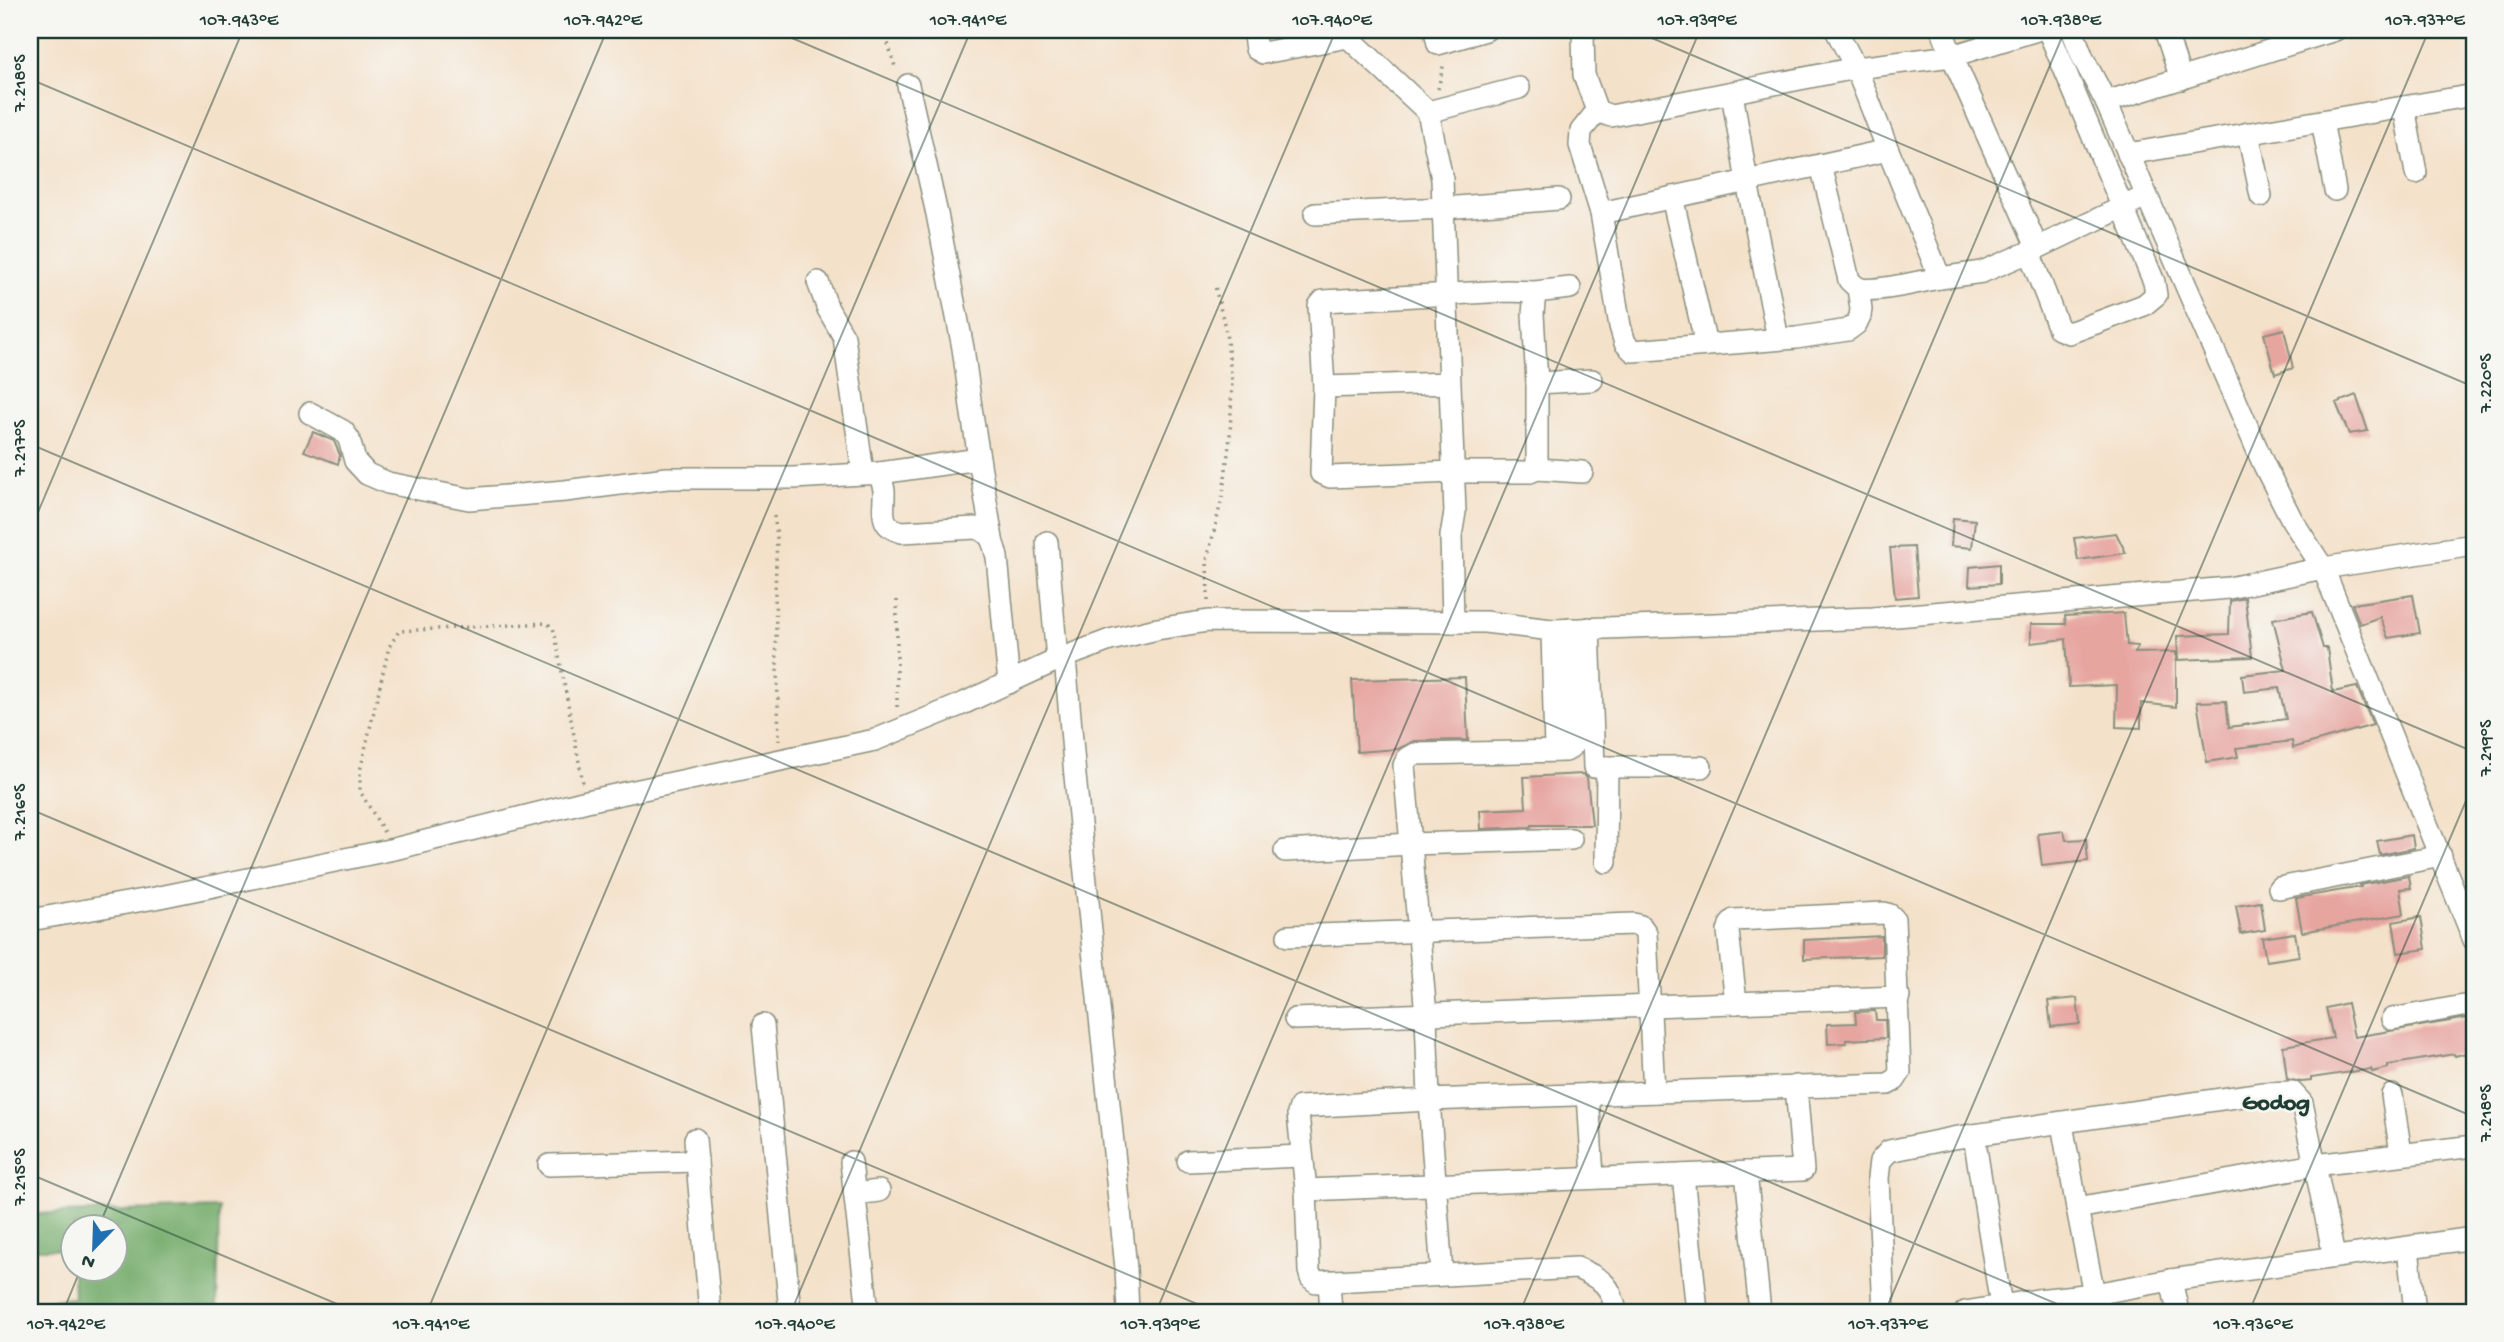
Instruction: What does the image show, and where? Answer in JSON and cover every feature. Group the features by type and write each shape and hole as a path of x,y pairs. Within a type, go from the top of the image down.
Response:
{"street":[{"path":"1253,30 1256,49 1264,53 1347,33 1430,112 1439,209 1447,472 1445,526 1451,536 1453,622"},
{"path":"1436,37 1486,30"},
{"path":"1587,30 1583,34 1584,75 1597,111"},
{"path":"1836,30 1856,68 1940,278"},
{"path":"1942,30 2033,250 2059,330 2069,333 2144,305 2155,298 2156,290 2048,30"},
{"path":"1597,111 1611,116 1856,68 1952,56 2036,30"},
{"path":"2072,30 2264,465 2292,520 2323,568 2474,940"},
{"path":"2165,30 2181,79"},
{"path":"2106,102 2335,30"},
{"path":"908,85 958,321 997,557 1009,682"},
{"path":"1430,112 1519,88"},
{"path":"1732,93 1746,182 1778,339"},
{"path":"2128,154 2474,95"},
{"path":"2404,107 2416,173"},
{"path":"1597,111 1581,131 1580,145 1601,213 1620,326 1627,346 1637,351 1848,330 1860,317 1858,288"},
{"path":"2322,121 2335,190"},
{"path":"2248,133 2260,196"},
{"path":"1601,213 1888,150"},
{"path":"1821,165 1849,280 1858,288 1871,289 1982,272 2146,196"},
{"path":"1672,197 1706,345"},
{"path":"1315,214 1439,209 1559,199"},
{"path":"818,282 828,309 844,337 872,473 884,488 883,511 886,523 892,530 902,532 976,528 986,531 992,539"},
{"path":"1570,288 1321,303 1320,336 1324,387 1320,465 1321,473 1325,477 1530,472 1536,469 1582,472"},
{"path":"1535,292 1533,314 1536,469"},
{"path":"1536,383 1592,380"},
{"path":"1324,387 1443,383"},
{"path":"310,413 343,431 349,439 355,461 367,474 388,483 470,499 565,491 667,478 793,478 872,473 979,459"},
{"path":"1047,542 1075,776 1126,1268 1128,1312"},
{"path":"30,920 155,898 394,849 587,801 875,740 1110,640 1209,621 1485,622 1570,629 1873,618 2230,588 2323,568 2474,545"},
{"path":"1442,1274 1429,1100 1426,1015 1404,765 1411,755 1555,751 1570,629"},
{"path":"1570,629 1594,767 1701,767"},
{"path":"1606,862 1607,767"},
{"path":"1285,851 1571,839"},
{"path":"2279,888 2441,856"},
{"path":"1616,1312 1612,1292 1598,1278 1577,1268 1316,1282 1309,1271 1306,1191 1298,1114 1300,1107 1888,1084 1895,1080 1900,1072 1894,919 1884,913 1734,920 1728,931 1735,1003"},
{"path":"1288,936 1641,926 1646,933 1654,1092"},
{"path":"1295,1019 1899,997"},
{"path":"2392,1018 2474,1004"},
{"path":"763,1025 790,1312"},
{"path":"1306,1191 1803,1170 1796,1086"},
{"path":"1884,1312 1878,1178 1880,1161 1889,1151 1953,1138 2263,1093 2292,1092 2302,1103 2334,1256"},
{"path":"1588,1094 1593,1178"},
{"path":"2392,1095 2402,1153"},
{"path":"2062,1124 2094,1294"},
{"path":"1974,1136 2001,1306"},
{"path":"695,1139 710,1312"},
{"path":"2077,1208 2315,1165 2474,1146"},
{"path":"1188,1161 1301,1156"},
{"path":"549,1165 697,1161"},
{"path":"851,1161 868,1312"},
{"path":"1746,1172 1760,1312"},
{"path":"1683,1175 1697,1312"},
{"path":"855,1194 879,1191"},
{"path":"1965,1312 2001,1306 2038,1306 2171,1280 2474,1238"},
{"path":"2408,1248 2415,1312"},
{"path":"2171,1280 2178,1312"},
{"path":"1329,1281 1331,1312"}],"path":[{"path":"884,30 896,71 908,85"},
{"path":"1430,112 1443,66 1443,55 1436,37"},
{"path":"1209,621 1207,560 1223,494 1233,382 1226,332 1215,286"},
{"path":"775,516 780,761"},
{"path":"897,600 897,732"},
{"path":"394,849 360,791 360,771 389,647 399,631 547,623 555,635 587,801"}],"green space":[{"path":"219,1208 217,1312 30,1312 30,1301 74,1298 73,1282 130,1282 130,1212 93,1212"},
{"path":"60,1213 60,1249 30,1249 30,1214"}],"building":[{"path":"2284,329 2293,368 2275,374 2264,334"},
{"path":"2356,395 2368,431 2349,434 2336,403"},
{"path":"313,432 334,441 340,455 338,464 304,451"},
{"path":"1953,518 1975,520 1972,548 1951,546"},
{"path":"2116,533 2126,553 2078,560 2074,538"},
{"path":"1914,547 1918,596 1895,598 1890,548"},
{"path":"1999,564 1999,584 1969,586 1970,567"},
{"path":"2413,595 2420,633 2388,638 2380,617 2360,624 2352,604"},
{"path":"2245,598 2252,657 2178,660 2177,636 2229,634 2230,601"},
{"path":"2312,612 2323,648 2327,648 2333,692 2357,687 2373,725 2293,748 2292,741 2236,748 2238,757 2207,762 2197,702 2226,701 2229,727 2286,719 2279,688 2244,692 2242,675 2286,670 2273,619"},
{"path":"2124,613 2127,645 2138,646 2135,653 2176,652 2176,707 2141,703 2141,728 2116,727 2117,685 2069,687 2066,639 2031,643 2031,624 2066,624 2065,616"},
{"path":"1465,677 1468,740 1415,741 1398,749 1357,752 1352,680"},
{"path":"1583,774 1587,778 1592,825 1532,825 1481,829 1480,810 1526,808 1524,777"},
{"path":"2064,831 2066,840 2086,839 2088,861 2042,866 2038,834"},
{"path":"2412,835 2414,848 2380,855 2377,841"},
{"path":"2409,876 2411,888 2400,889 2404,914 2302,932 2296,898"},
{"path":"2261,902 2265,930 2241,934 2236,906"},
{"path":"2421,917 2426,949 2398,953 2393,922"},
{"path":"2295,933 2299,956 2266,961 2262,938"},
{"path":"1882,936 1882,956 1804,959 1804,940"},
{"path":"2077,998 2080,1024 2051,1027 2048,1001"},
{"path":"2347,1003 2354,1037 2474,1017 2474,1051 2388,1065 2388,1068 2372,1072 2371,1069 2311,1078 2311,1081 2301,1082 2287,1079 2283,1046 2333,1038 2326,1008"},
{"path":"1875,1011 1876,1020 1885,1020 1886,1038 1846,1040 1846,1043 1828,1044 1827,1024 1856,1023 1855,1012"}],"district":[{"name":"Godog","path":"2276,1104"}]}
